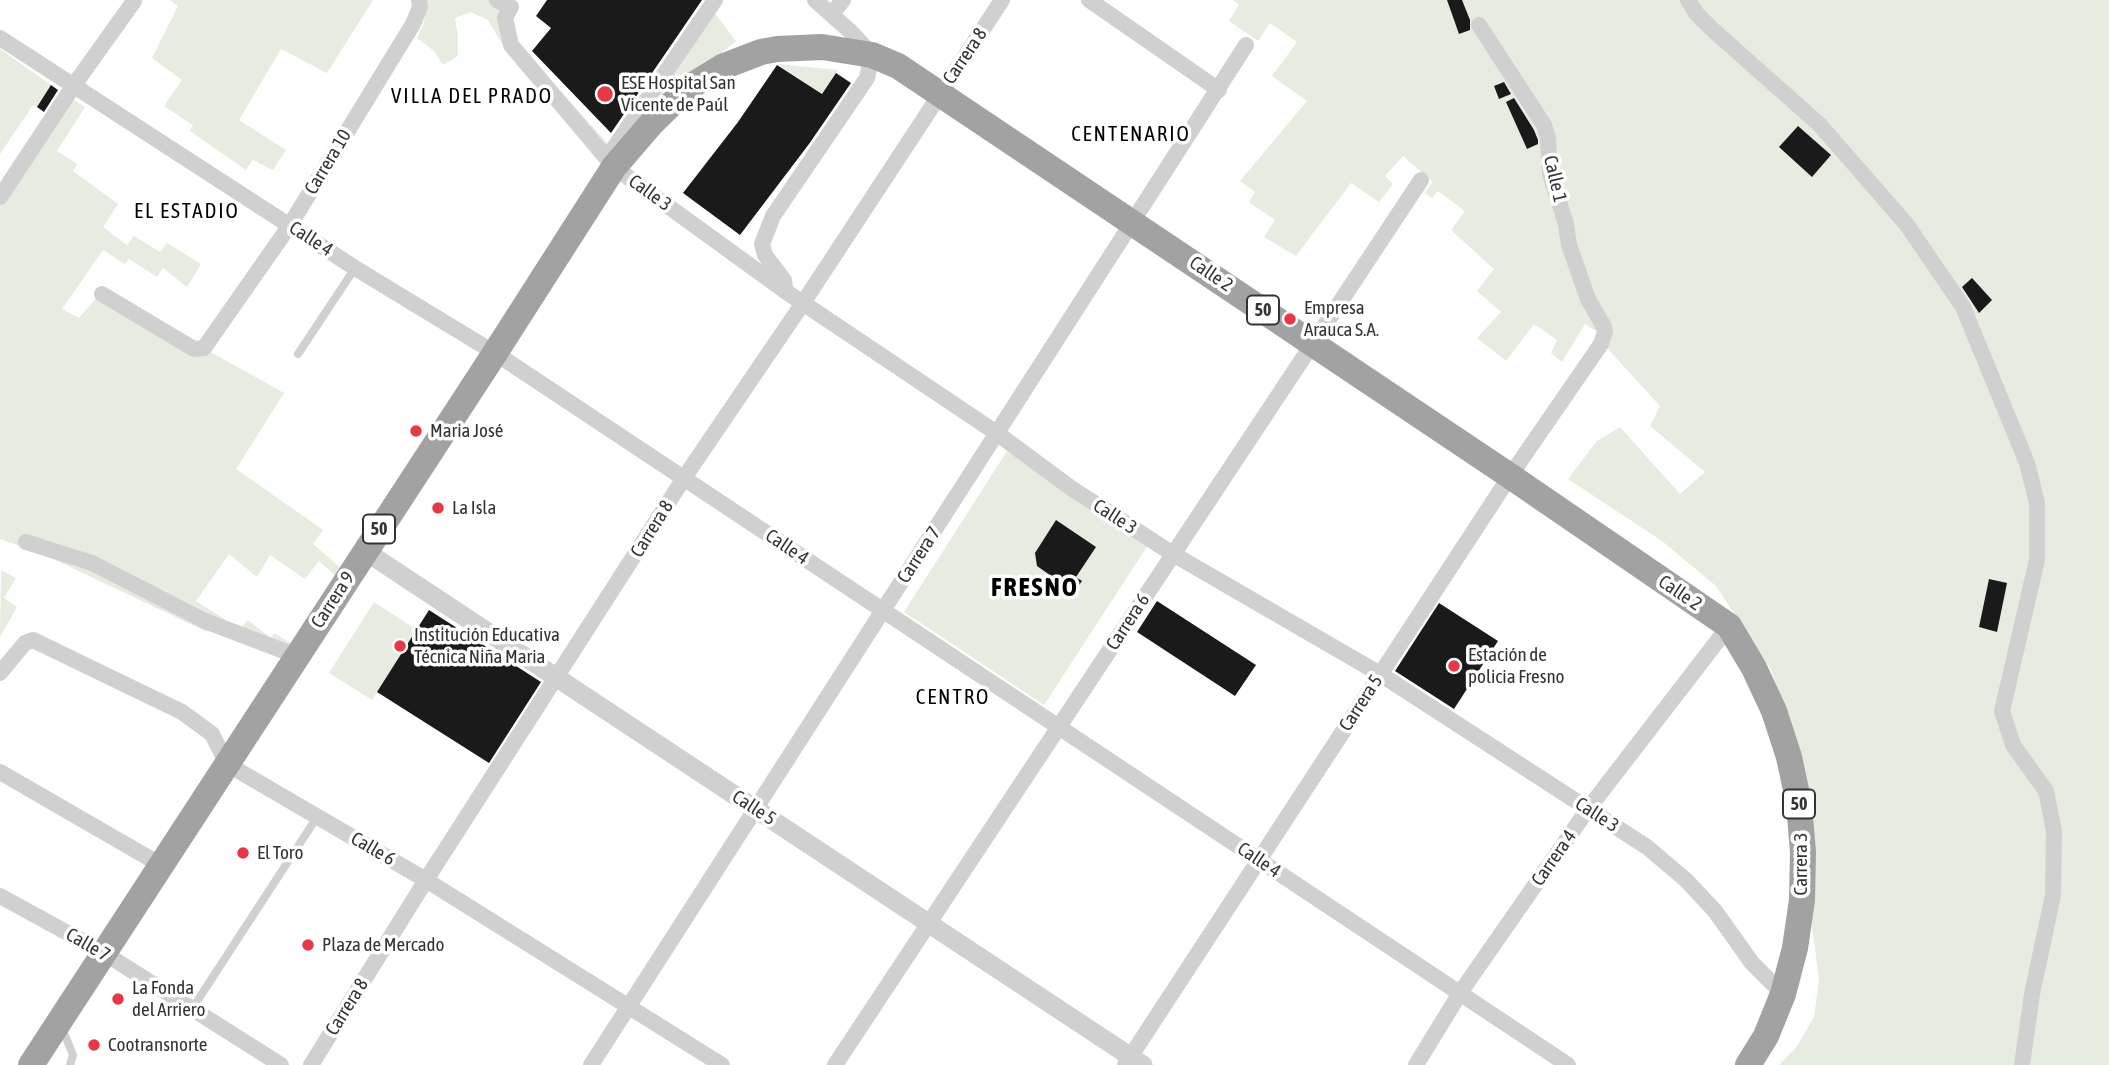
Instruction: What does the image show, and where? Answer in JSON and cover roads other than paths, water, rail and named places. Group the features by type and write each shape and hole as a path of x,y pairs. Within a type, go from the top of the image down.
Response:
{"highway":[{"name":"Calle 2","path":"777,49 822,47 872,55 898,66 1729,626"},
{"name":"Carrera 9","path":"31,1065 495,353 611,162 688,88 722,67 761,52 777,49"},
{"name":"Carrera 3","path":"1729,626 1754,668 1774,711 1789,757 1799,804 1803,852 1802,900 1795,948 1783,994 1766,1036 1748,1065"}],"street":[{"name":"Carrera 10","path":"102,294 194,349 204,348 290,225 413,24 420,7 419,0"},
{"name":"Calle 3","path":"497,0 511,8 505,18 511,45 611,162 785,291 998,434 1071,488 1173,554 1380,674 1647,847 1686,880 1714,911 1752,963 1783,994"},
{"path":"611,162 715,0"},
{"path":"785,291 784,280 765,255 762,244 773,216 867,78 872,55 815,0"},
{"path":"832,14 843,0"},
{"name":"Carrera 8","path":"312,1065 426,880 684,478 803,303 1002,0"},
{"path":"1089,0 1219,90"},
{"path":"1688,0 1696,13 1713,30 1820,125 1907,225 1963,307 2027,463 2037,503 2037,560 2001,711 2013,745 2046,791 2054,831 2053,895 2032,994 2022,1065"},
{"path":"0,197 74,85 134,1"},
{"name":"Calle 1","path":"1479,25 1544,125 1548,138 1550,174 1566,224 1569,245 1588,299 1604,327 1601,344"},
{"name":"Calle 4","path":"0,38 355,268 495,353 1568,1065"},
{"name":"Carrera 7","path":"591,1065 1246,45"},
{"name":"Carrera 6","path":"835,1065 1421,180"},
{"name":"Carrera 5","path":"1133,1062 1259,860 1380,674 1510,476 1601,344"},
{"path":"26,542 92,563 205,621 297,656"},
{"name":"Calle 5","path":"365,551 929,923 1133,1062"},
{"name":"Carrera 4","path":"1421,1062 1460,993 1588,809 1729,626"},
{"path":"0,673 28,641 33,640 182,712 212,734 227,764"},
{"name":"Calle 6","path":"227,764 426,880 722,1065"},
{"path":"0,772 161,865"},
{"name":"Calle 7","path":"0,896 104,953 281,1065"}],"lane":[{"path":"298,354 355,268"},
{"path":"192,1009 317,817"},
{"path":"60,1022 73,1055 70,1065"}],"place":[{"name":"ESE Hospital San Vicente de Paúl","path":"605,94"},
{"name":"Empresa Arauca S.A.","path":"1290,319"},
{"name":"Maria José","path":"416,431"},
{"name":"La Isla","path":"438,508"},
{"name":"Institución Educativa Técnica Niña Maria","path":"400,646"},
{"name":"Estación de policia Fresno","path":"1454,666"},
{"name":"El Toro","path":"243,853"},
{"name":"Plaza de Mercado","path":"308,945"},
{"name":"La Fonda del Arriero","path":"118,999"},
{"name":"Cootransnorte","path":"94,1045"}],"district":[{"name":"VILLA DEL PRADO","path":"472,96"},
{"name":"CENTENARIO","path":"1131,134"},
{"name":"EL ESTADIO","path":"187,211"},
{"name":"FRESNO","path":"1035,588"},
{"name":"CENTRO","path":"953,697"}]}
